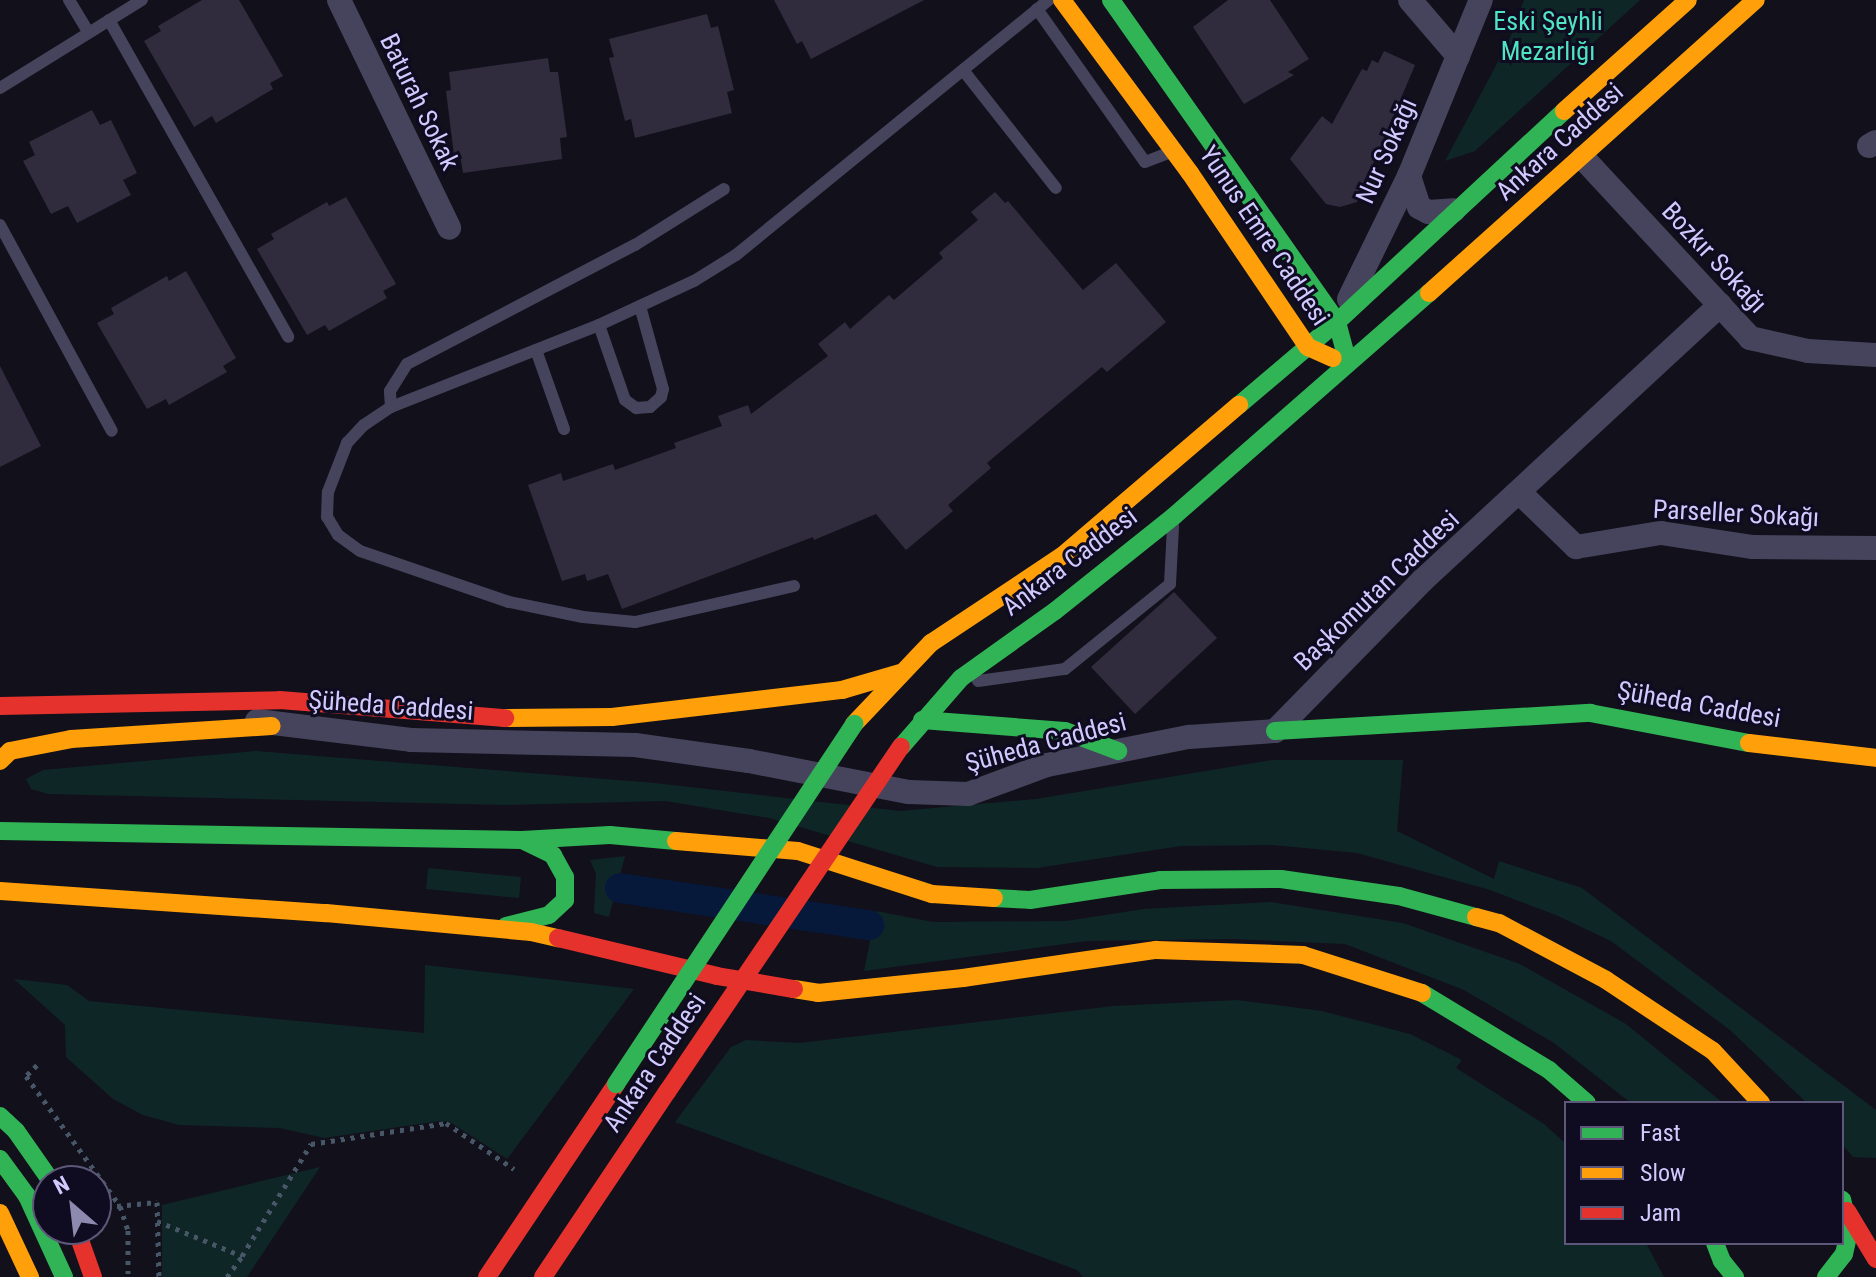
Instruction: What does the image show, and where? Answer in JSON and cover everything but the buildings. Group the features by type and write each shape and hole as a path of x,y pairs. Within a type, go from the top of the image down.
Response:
{"main road":[{"name":"Yunus Emre Caddesi","path":"1062,0 1173,150 1308,347 1348,364"},
{"name":"Yunus Emre Caddesi","path":"1111,0 1337,322 1348,364"},
{"name":"Ankara Caddesi","path":"487,1277 854,724 900,673 952,628 1062,556 1308,347 1454,210 1688,0"},
{"name":"Ankara Caddesi","path":"543,1277 901,747 955,684 987,656 1055,611 1174,516 1583,158 1756,0"},
{"path":"0,706 280,700 457,716 582,718 682,711 842,690 900,673"},
{"name":"Şüheda Caddesi","path":"1275,731 1590,713 1782,749 1876,758"},
{"path":"922,720 1065,731 1118,751"},
{"path":"0,761 10,751 71,739 272,726"},
{"path":"5,824 50,835 522,840 610,835 798,851 932,894 1030,900 1160,880 1281,879 1399,896 1499,923 1606,980 1713,1051 1759,1101"},
{"path":"494,929 549,915 565,900 565,877 553,855 522,840"},
{"path":"0,891 326,913 531,932 717,976 818,993 963,978 1156,950 1303,955 1429,995 1549,1070 1585,1101"},
{"path":"0,1116 16,1131 40,1165"},
{"path":"0,1159 27,1196 64,1277"},
{"path":"1845,1205 1876,1259"},
{"path":"1826,1277 1844,1254 1849,1232 1845,1205"},
{"path":"0,1213 30,1277"},
{"path":"82,1245 93,1277"},
{"path":"1716,1245 1725,1269 1735,1277"}],"street":[{"name":"Baturah Sokak","path":"339,0 449,228"},
{"path":"1410,0 1458,56"},
{"name":"Nur Sokağı","path":"1337,322 1409,176 1481,0"},
{"name":"Bozkır Sokağı","path":"1583,158 1750,338 1808,351 1876,355"},
{"path":"1409,176 1419,207 1428,212 1454,210"},
{"name":"Başkomutan Caddesi","path":"1275,731 1423,580 1720,305"},
{"name":"Parseller Sokağı","path":"1520,493 1576,547 1661,533 1753,547 1876,548"},
{"name":"Şüheda Caddesi","path":"186,700 272,726 411,740 635,745 749,761 920,793 968,794 1047,765 1189,737 1275,731"}],"lane":[{"path":"69,0 88,32"},
{"path":"0,88 142,0"},
{"path":"794,586 635,622 583,617 509,602 360,551 338,535 327,517 328,492 347,443 364,425 391,407 599,325 694,281 736,255 1049,0"},
{"path":"1037,9 1145,162 1173,150"},
{"path":"109,20 288,337"},
{"path":"963,70 1056,188"},
{"path":"391,407 390,391 407,364 635,245 724,189"},
{"path":"0,225 112,431"},
{"path":"599,325 625,400 636,408 650,407 661,397 663,389 640,306"},
{"path":"536,350 564,429"},
{"path":"955,684 1065,669 1170,584 1174,516"}],"path":[{"path":"37,1065 26,1076 120,1206 128,1230 128,1277"},
{"path":"227,1277 311,1144 446,1123 514,1169"},
{"path":"112,1207 157,1202 159,1277"},
{"path":"157,1221 242,1256"}],"green space":[{"name":"Eski Şeyhli Mezarlığı","path":"1524,0 1640,0 1475,151 1445,161 1508,43"},
{"path":"256,751 655,783 900,811 1036,799 1272,760 1403,760 1397,831 1494,879 1499,861 1582,888 1876,1110 1876,1158 1853,1157 1844,1146 1844,1101 1805,1101 1730,1030 1611,941 1556,915 1490,890 1357,853 1273,845 1181,846 1037,868 937,867 769,818 665,801 504,805 48,794 31,789 26,779 43,770"},
{"path":"625,856 609,917 594,913 596,874 590,860"},
{"path":"428,868 521,877 519,898 426,889"},
{"path":"1271,902 1403,923 1520,964 1626,1024 1721,1101 1628,1101 1554,1043 1464,990 1345,944 1231,939 1087,941 864,971 876,911 933,922 1066,921 1144,909"},
{"path":"425,965 634,989 507,1159 450,1122 324,1138 280,1128 179,1125 143,1115 113,1099 66,1057 65,1025 14,979 67,985 89,1001 424,1033"},
{"path":"1237,1000 1322,1011 1410,1034 1462,1060 1456,1068 1544,1124 1564,1142 1564,1245 1647,1245 1664,1277 1083,1277 1077,1270 675,1122 731,1047 746,1040 799,1043 1113,1006"},
{"path":"320,1167 247,1277 162,1277 162,1205"}],"waterway":[{"path":"620,888 869,925"}],"traffic: fast":[{"path":"1111,0 1337,322 1344,349"},
{"path":"1239,405 1337,322 1564,111"},
{"path":"901,747 961,678 1055,611 1174,516 1429,293"},
{"path":"1275,731 1590,713 1749,743"},
{"path":"922,720 1065,731 1118,751"},
{"path":"616,1084 854,724"},
{"path":"0,831 522,840 610,835 676,841"},
{"path":"506,926 549,915 565,900 565,877 553,855 522,840"},
{"path":"994,898 1030,900 1160,880 1281,879 1399,896 1476,917"},
{"path":"1422,993 1549,1070 1585,1101"},
{"path":"0,1116 16,1131 40,1165"},
{"path":"0,1159 27,1196 64,1277"},
{"path":"1826,1277 1844,1254 1849,1232 1844,1209"},
{"path":"1716,1245 1722,1261 1735,1277"}],"traffic: slow":[{"path":"1062,0 1190,173 1308,347 1333,358"},
{"path":"1564,111 1688,0"},
{"path":"1429,293 1756,0"},
{"path":"854,724 931,643 1062,556 1239,405"},
{"path":"505,718 612,717 842,690 900,673"},
{"path":"0,761 10,751 71,739 272,726"},
{"path":"1749,743 1876,758"},
{"path":"676,841 798,851 932,894 994,898"},
{"path":"0,891 326,913 531,932 558,938"},
{"path":"1476,917 1499,923 1606,980 1713,1051 1759,1101"},
{"path":"794,989 818,993 963,978 1156,950 1303,955 1422,993"},
{"path":"0,1213 30,1277"}],"traffic: jam":[{"path":"0,706 280,700 505,718"},
{"path":"667,1092 901,747"},
{"path":"558,938 717,976 794,989"},
{"path":"487,1277 616,1084"},
{"path":"543,1277 667,1092"},
{"path":"1847,1211 1876,1259"},
{"path":"82,1245 93,1277"}]}
